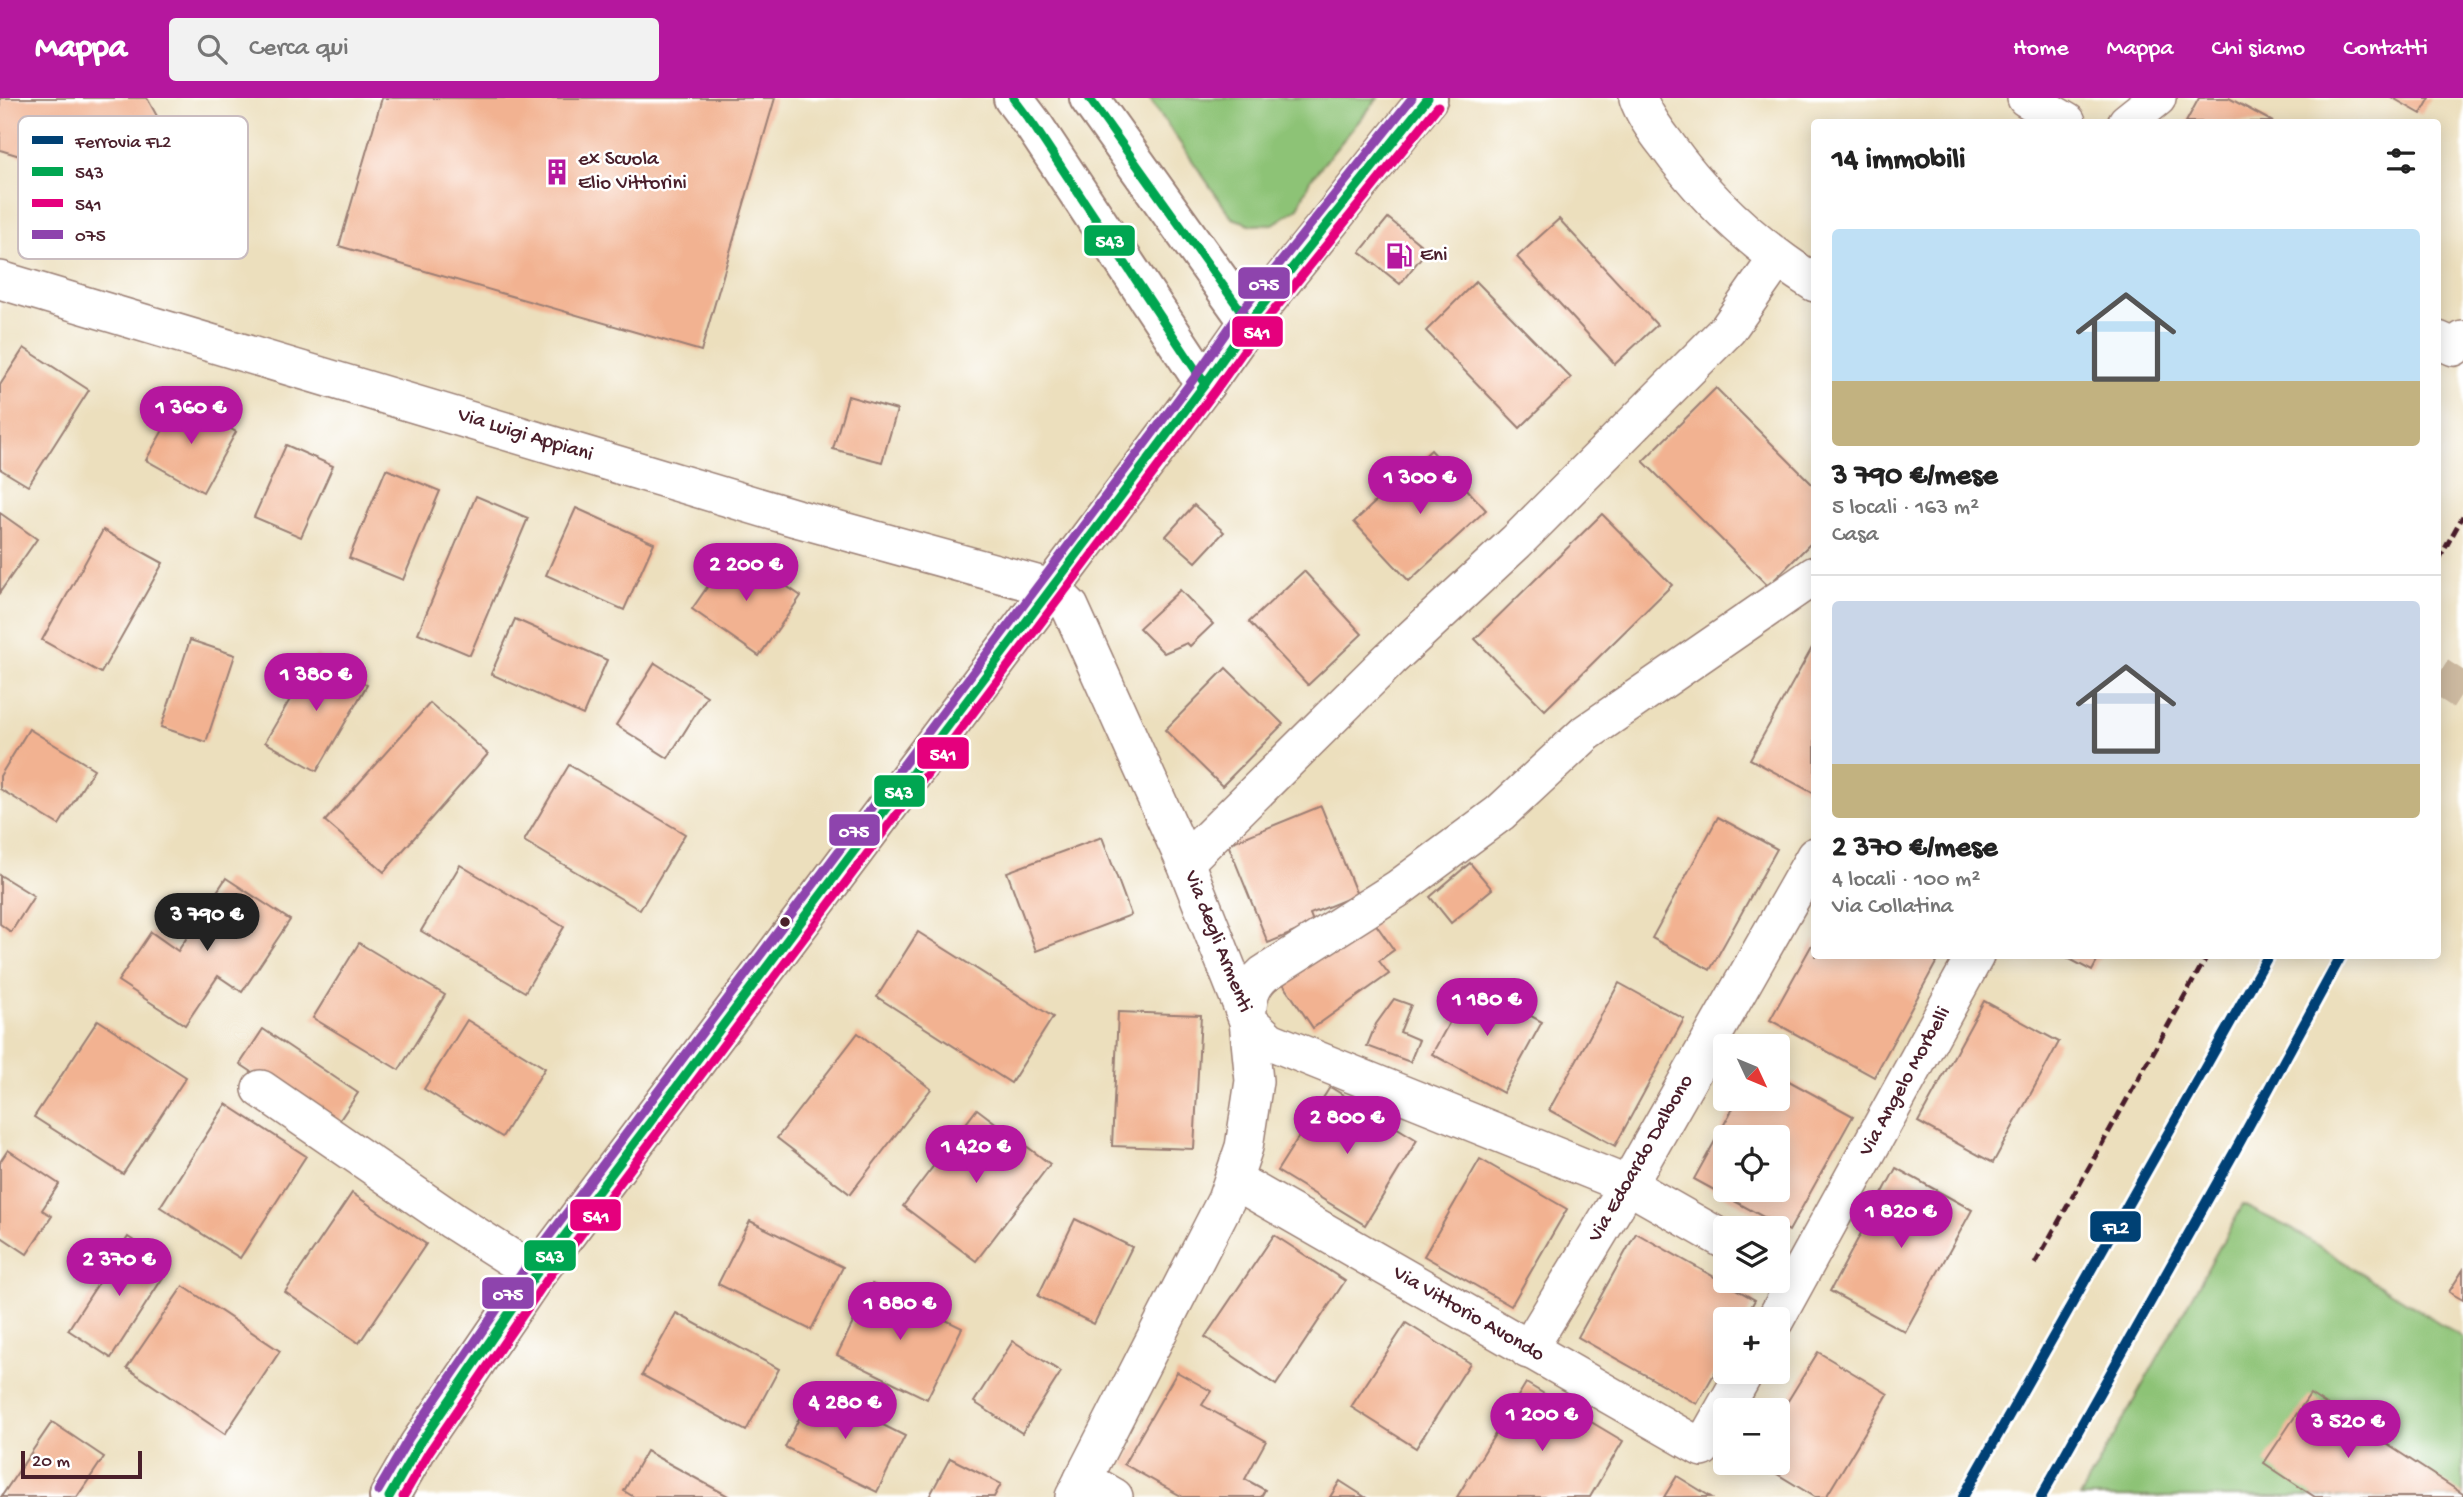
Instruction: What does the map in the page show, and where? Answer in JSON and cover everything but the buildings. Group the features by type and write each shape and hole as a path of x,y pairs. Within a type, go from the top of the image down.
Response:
{"street":[{"path":"1013,98 1205,384"},
{"path":"1089,98 1249,322"},
{"path":"389,1497 419,1445 536,1274 1249,322 1428,98"},
{"path":"2026,98 2062,119"},
{"path":"2131,119 2157,98"},
{"path":"1636,101 1700,189 1777,259 1811,280"},
{"path":"1185,862 1390,659 1516,542 1728,329 1777,259"},
{"name":"Via Luigi Appiani","path":"0,280 796,518 1051,588"},
{"path":"2441,341 2454,347 2463,340"},
{"path":"1713,1234 1628,1185 1270,1041 1248,1021 1250,994 1264,974 1399,888 1500,813 1586,733 1811,578"},
{"name":"Via degli Armenti","path":"1051,588 1075,616 1185,862 1248,1021 1253,1063 1253,1095 1246,1137 1234,1180 1078,1488"},
{"name":"Via Edoardo Dalbono","path":"1528,1350 1628,1185 1811,863"},
{"name":"Via Angelo Morbelli","path":"1790,1271 1973,959"},
{"path":"261,1089 441,1213 536,1274"},
{"name":"Via Vittorio Avondo","path":"1234,1180 1702,1448 1738,1384"},
{"path":"1078,1488 1114,1497"}],"green space":[{"path":"1149,98 1378,98 1310,180 1298,208 1273,224 1253,225 1232,218"},
{"path":"2243,1205 2292,1229 2463,1338 2463,1497 2080,1497"}],"tunnel":[{"path":"2441,678 2463,692"}],"railway":[{"path":"2441,556 2463,516"},
{"path":"2035,1264 2205,959"}],"rail line":[{"name":"FL2","path":"1963,1497 2266,959"},
{"name":"FL2","path":"2041,1497 2339,959"}],"transit line":[{"name":"543","path":"1013,98 1205,384"},
{"name":"543","path":"1089,98 1249,322"},
{"name":"075","path":"378,1491 409,1438 526,1267 1195,377 1239,314 1412,98"},
{"name":"543","path":"389,1497 419,1445 536,1274 1249,322 1428,98"},
{"name":"541","path":"403,1497 429,1452 546,1281 1259,329 1438,106"}],"place":[{"name":"ex Scuola Elio Vittorini","path":"557,172"},
{"name":"Eni","path":"1399,256"}]}
